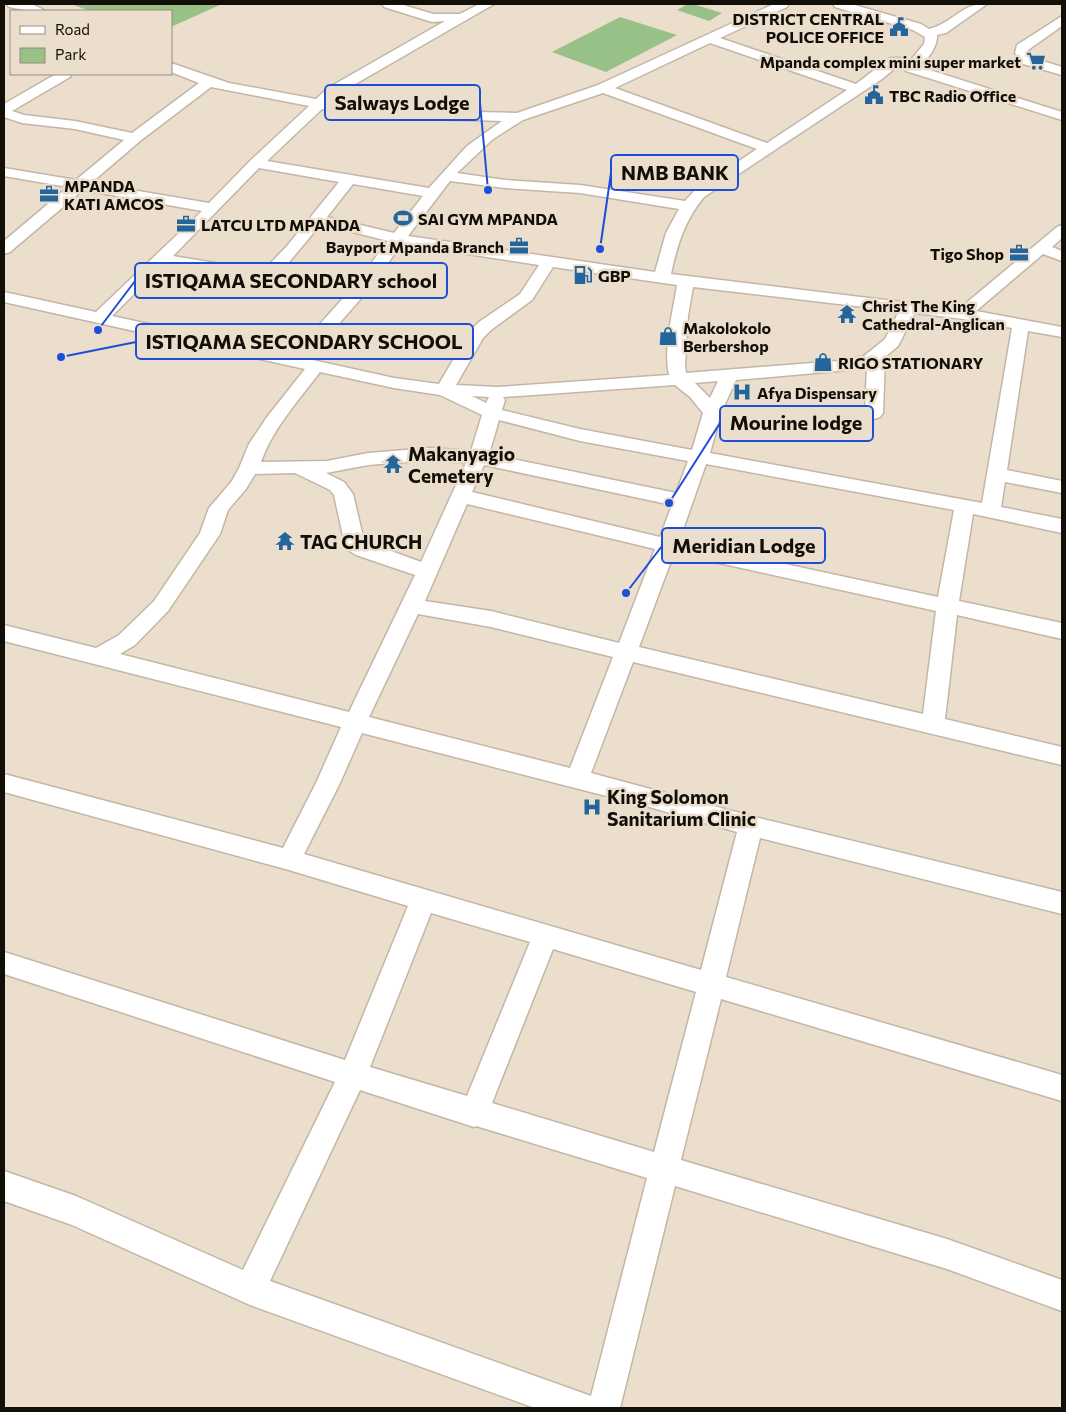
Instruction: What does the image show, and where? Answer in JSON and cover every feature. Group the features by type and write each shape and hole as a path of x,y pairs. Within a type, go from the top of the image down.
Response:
{"street":[{"path":"388,4 437,23"},
{"path":"101,318 256,163 318,105 437,23 462,17 488,4"},
{"path":"296,362 358,292 446,176 472,149 497,130 518,117 603,88 782,4"},
{"path":"839,4 917,27 914,57"},
{"path":"662,278 668,246 676,224 688,206 710,186 751,161 856,88 914,57 942,30 981,4"},
{"path":"24,6 37,10"},
{"path":"1060,24 1022,48 1020,53 1028,61 1062,71"},
{"path":"710,38 856,88"},
{"path":"914,57 942,69 1062,106"},
{"path":"914,57 1062,116"},
{"path":"172,67 209,82 318,105 394,114 518,117"},
{"path":"4,112 63,75"},
{"path":"4,248 135,138 209,82"},
{"path":"603,88 768,148"},
{"path":"4,112 22,119 75,125 135,138"},
{"path":"487,116 497,130"},
{"path":"10,128 22,119"},
{"path":"256,163 433,193"},
{"path":"4,172 76,186 213,208"},
{"path":"446,176 505,184 580,189 688,206"},
{"path":"266,277 350,178"},
{"path":"318,218 398,239 662,278 963,314 1062,332"},
{"path":"963,314 1062,230"},
{"path":"1040,248 1062,256"},
{"path":"161,259 358,292"},
{"path":"444,390 476,335 485,326 526,297 549,262"},
{"path":"686,281 676,352 679,379 696,393 712,412"},
{"path":"4,298 394,383 444,390 498,392 729,376 838,366 870,360 892,342 910,307"},
{"path":"990,510 998,474 1012,366 1021,325"},
{"path":"874,413 876,355"},
{"path":"98,657 127,640 161,606 210,534 219,508 236,488 249,468 256,449 273,421 316,366"},
{"path":"577,780 667,545 699,456 712,412 729,376"},
{"path":"444,390 493,413 580,435 990,510 1062,526"},
{"path":"288,860 328,783 355,722 428,572 478,458 498,392"},
{"path":"249,468 338,466 368,459 430,454 478,458 682,501"},
{"path":"298,468 336,486 343,494 355,545 363,550 428,572"},
{"path":"998,474 1062,487"},
{"path":"461,496 667,545 1062,631"},
{"path":"933,726 947,607 965,506"},
{"path":"412,606 491,619 1062,756"},
{"path":"4,632 653,798 751,826 1062,903"},
{"path":"4,783 288,860 1062,1088"},
{"path":"604,1408 751,826"},
{"path":"250,1289 353,1075 423,901"},
{"path":"474,1113 545,936"},
{"path":"4,963 474,1113 947,1254 1062,1296"},
{"path":"4,1186 76,1211 250,1289 579,1408"}],"green space":[{"path":"71,4 222,4 172,27 172,10 87,10"},
{"path":"688,4 722,13 709,21 677,10"},
{"path":"620,17 677,35 606,72 552,52"}],"place":[{"name":"DISTRICT CENTRAL POLICE OFFICE","path":"899,27"},
{"name":"Mpanda complex mini super market","path":"1036,61"},
{"name":"TBC Radio Office","path":"874,95"},
{"name":"Salways Lodge","path":"488,190"},
{"name":"MPANDA KATI AMCOS","path":"49,194"},
{"name":"SAI GYM MPANDA","path":"403,218"},
{"name":"LATCU LTD MPANDA","path":"186,224"},
{"name":"Bayport Mpanda Branch","path":"519,246"},
{"name":"NMB BANK","path":"600,249"},
{"name":"Tigo Shop","path":"1019,253"},
{"name":"GBP","path":"583,275"},
{"name":"Christ The King Cathedral-Anglican","path":"847,314"},
{"name":"ISTIQAMA SECONDARY school","path":"98,330"},
{"name":"Makolokolo Berbershop","path":"668,336"},
{"name":"ISTIQAMA SECONDARY SCHOOL","path":"61,357"},
{"name":"RIGO STATIONARY","path":"823,362"},
{"name":"Afya Dispensary","path":"742,392"},
{"name":"Makanyagio Cemetery","path":"393,464"},
{"name":"Mourine lodge","path":"669,503"},
{"name":"TAG CHURCH","path":"285,541"},
{"name":"Meridian Lodge","path":"626,593"},
{"name":"King Solomon Sanitarium Clinic","path":"592,807"}]}
